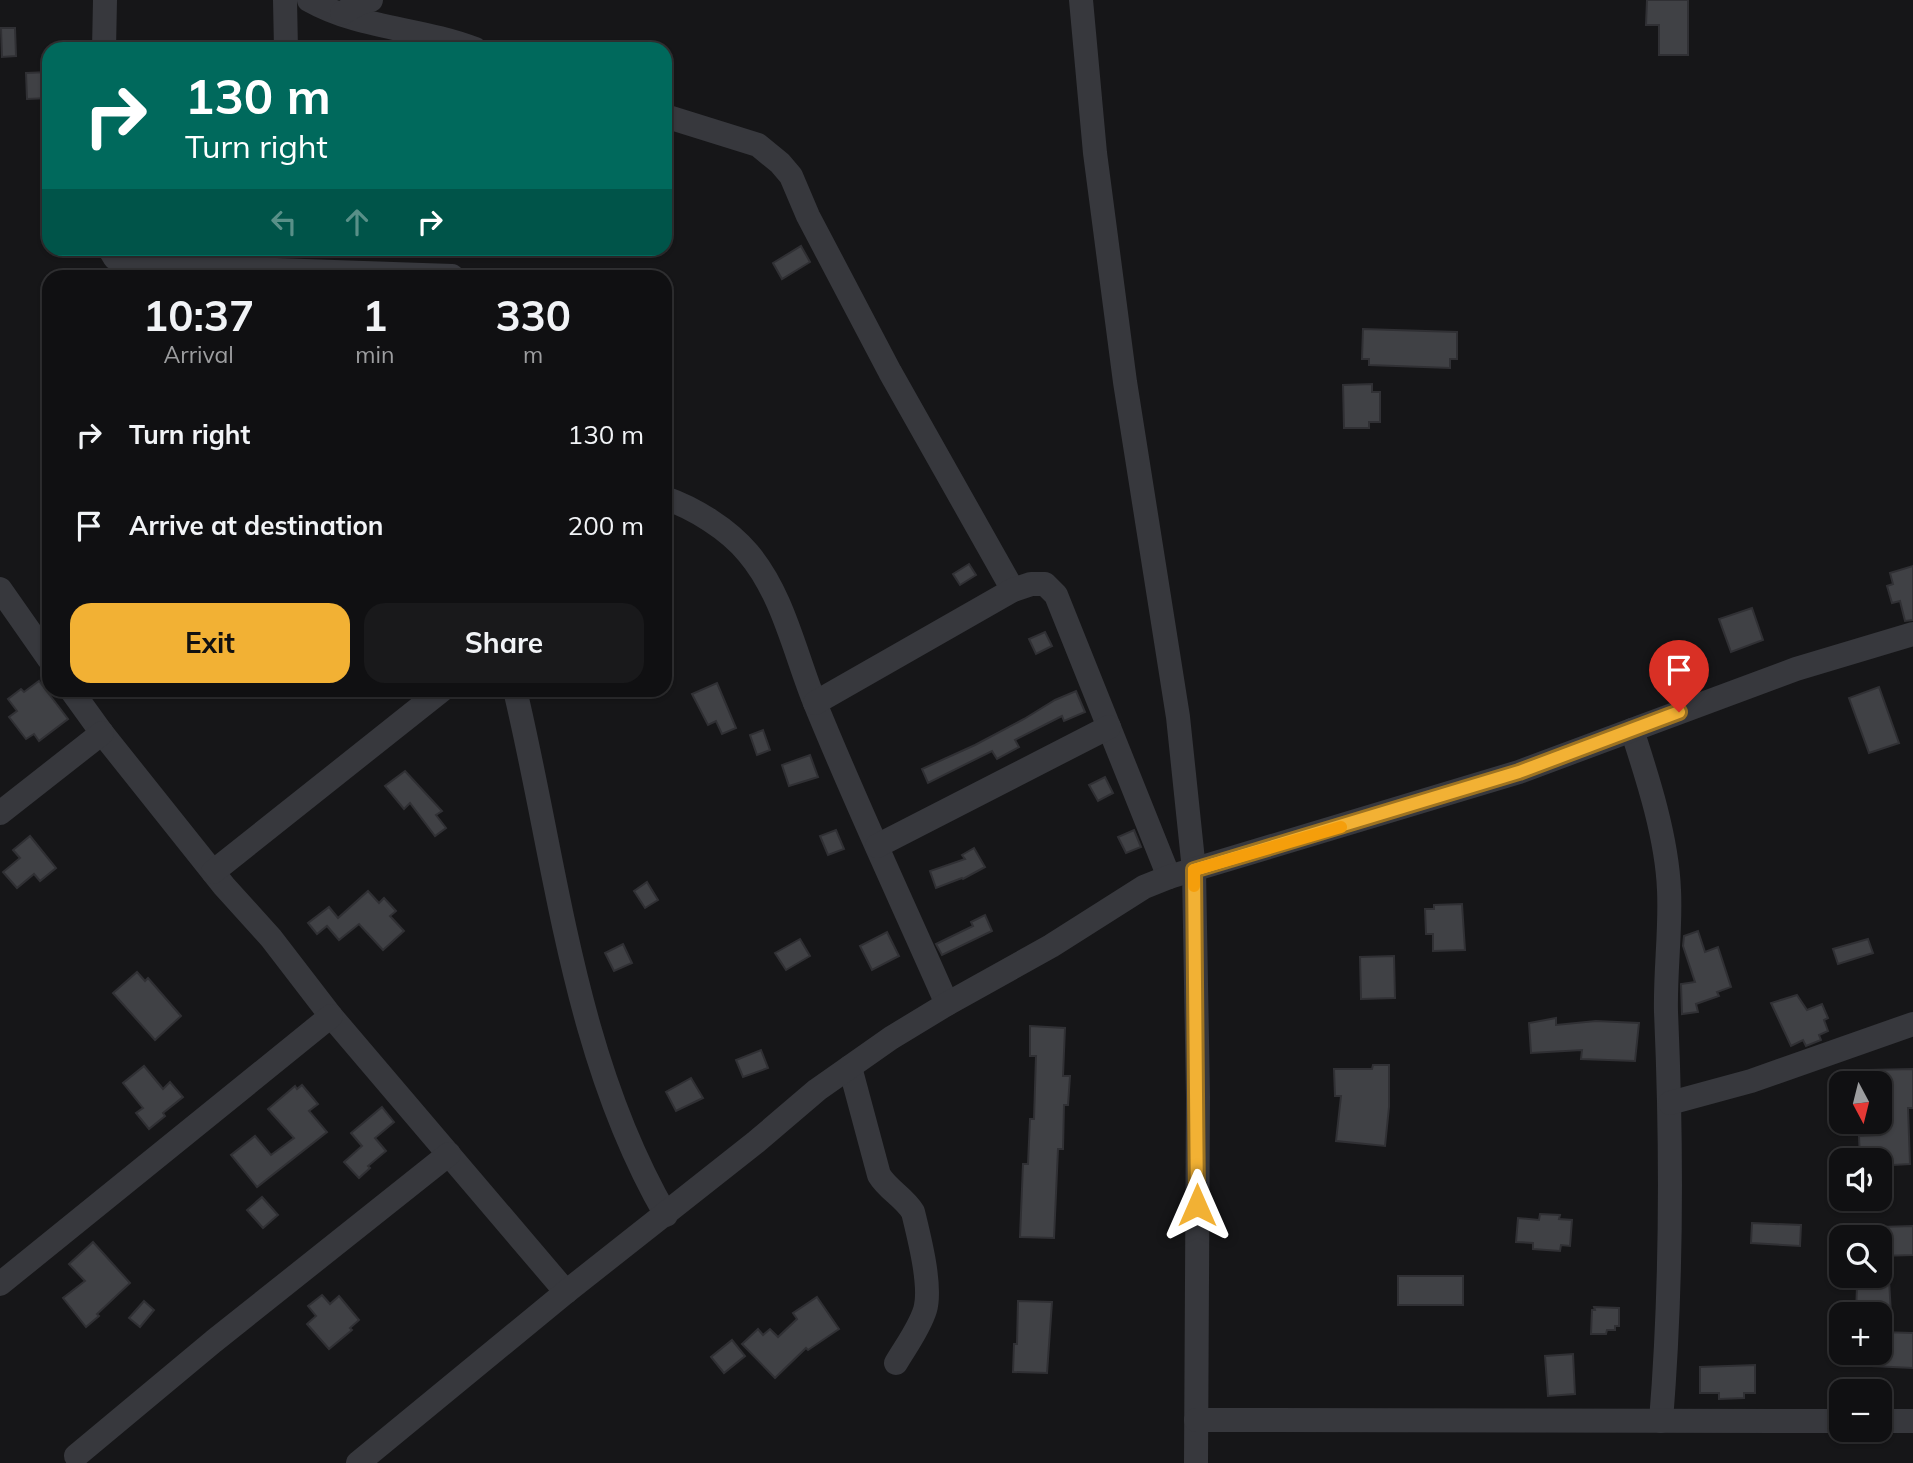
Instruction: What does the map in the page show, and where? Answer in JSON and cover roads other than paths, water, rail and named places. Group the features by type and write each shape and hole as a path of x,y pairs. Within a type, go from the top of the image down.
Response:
{"street":[{"path":"104,42 105,0"},
{"path":"285,0 286,42"},
{"path":"309,0 321,7 372,23 456,42"},
{"path":"342,13 371,0"},
{"path":"1081,0 1105,237 1178,717 1194,870 1198,1097 1196,1463"},
{"path":"672,118 758,145 791,176 808,216 890,372 1013,590"},
{"path":"114,256 129,265 286,259 393,270"},
{"path":"672,500 683,504 726,532 748,552 763,574 779,607 815,703 947,1004"},
{"path":"815,703 1013,590 1031,584 1045,584 1056,594 1169,877"},
{"path":"0,589 42,649"},
{"path":"358,1463 817,1090 891,1038 1051,946 1144,887 1169,877 1519,772 1796,669 1913,634"},
{"path":"76,697 250,917 271,937 331,1016 566,1292"},
{"path":"214,872 433,697"},
{"path":"516,697 578,990 602,1068 632,1150 666,1215"},
{"path":"877,846 1109,727"},
{"path":"1632,730 1647,776 1669,889 1666,1004 1670,1103 1668,1314 1661,1421"},
{"path":"0,813 102,733"},
{"path":"0,1284 331,1016"},
{"path":"1670,1103 1751,1081 1913,1024"},
{"path":"850,1067 879,1175 884,1183 907,1202 913,1212 928,1286 925,1308 917,1329 896,1363"},
{"path":"76,1456 214,1341 449,1154"},
{"path":"1196,1420 1829,1421"},
{"path":"1892,1421 1913,1421"}]}
